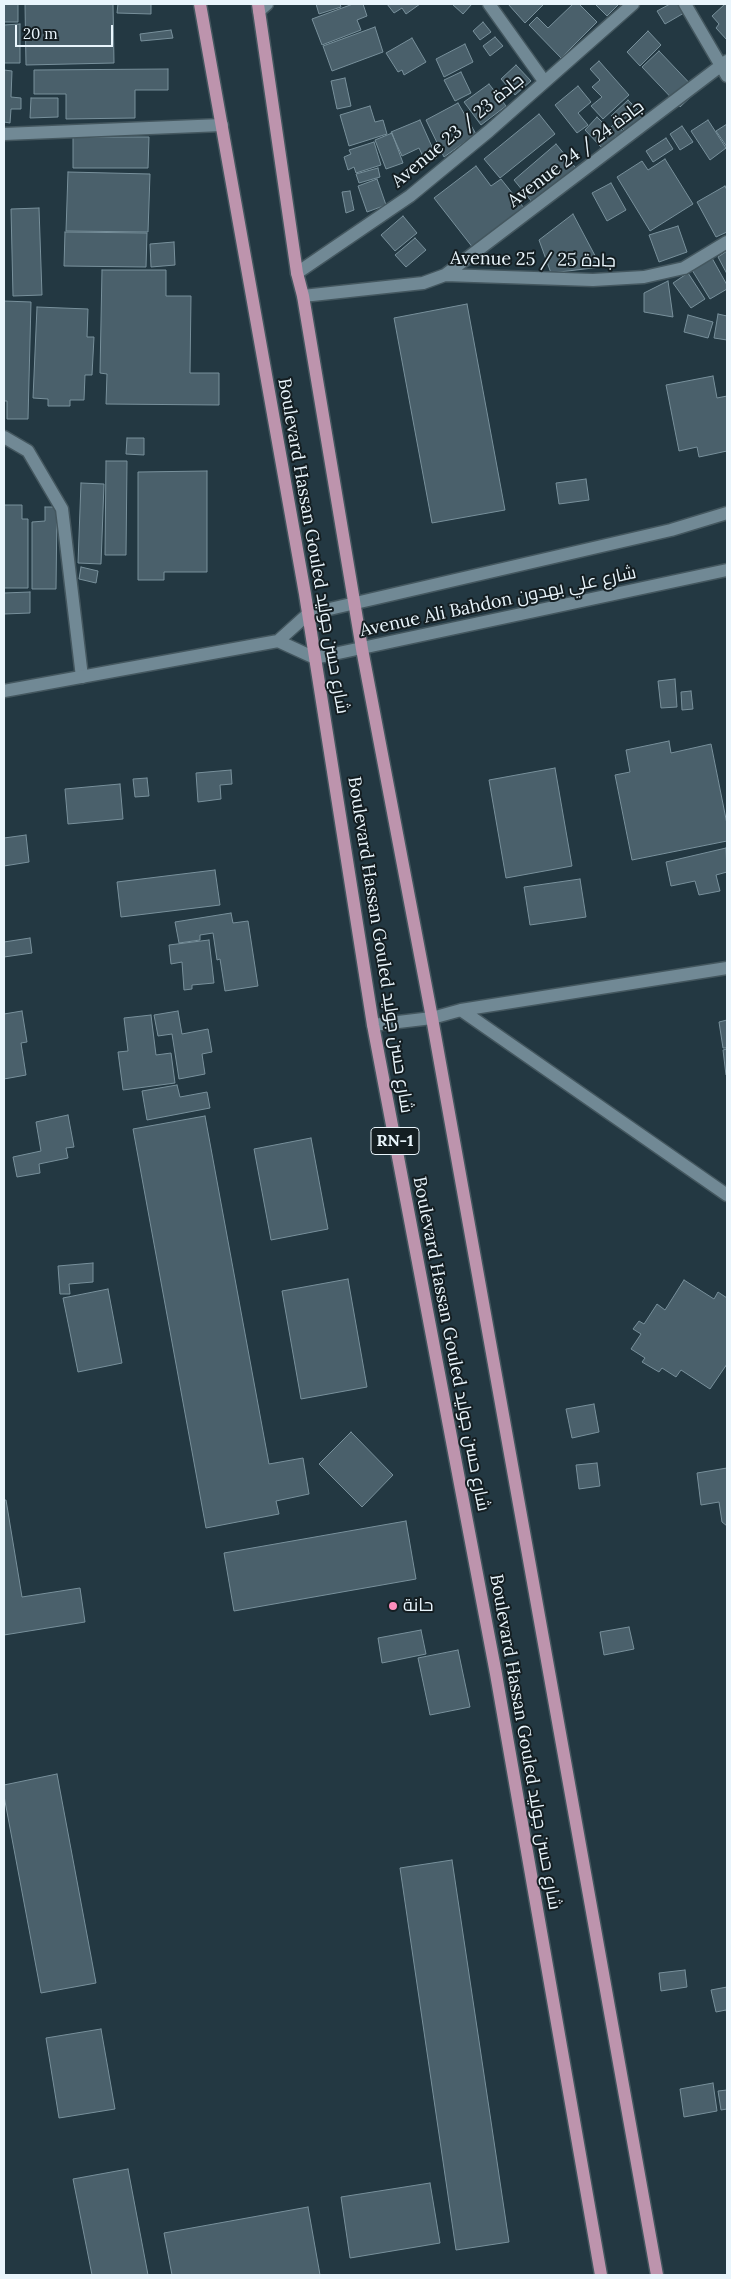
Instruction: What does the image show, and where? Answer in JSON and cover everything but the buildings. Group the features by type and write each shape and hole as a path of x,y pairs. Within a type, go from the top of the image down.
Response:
{"main road":[{"name":"Boulevard Hassan Gouled شارع حسن جوليد","path":"200,4 308,614 373,1024 496,1674 602,2275"},
{"name":"Boulevard Hassan Gouled شارع حسن جوليد","path":"262,6 296,273 303,296 354,605 432,1018 657,2275"}],"street":[{"path":"490,4 544,81"},
{"name":"Avenue 23 / جادة 23","path":"296,273 410,196 489,131 633,4"},
{"path":"685,4 725,68"},
{"name":"Avenue 24 / جادة 24","path":"445,275 725,68"},
{"path":"4,134 222,125"},
{"name":"Avenue 25 / جادة 25","path":"303,296 423,283 445,275 593,280 644,277 684,268 727,242"},
{"path":"4,437 28,451 62,509 82,677"},
{"name":"Avenue Ali Bahdon شارع علي بهدون","path":"308,614 354,605 671,530 727,513"},
{"name":"Avenue Ali Bahdon شارع علي بهدون","path":"315,658 727,570"},
{"path":"4,690 278,641 308,614"},
{"path":"278,641 315,658"},
{"path":"373,1024 432,1018 461,1010 727,968"},
{"path":"461,1010 727,1195"}],"place":[{"name":"حانة","path":"393,1606"}]}
